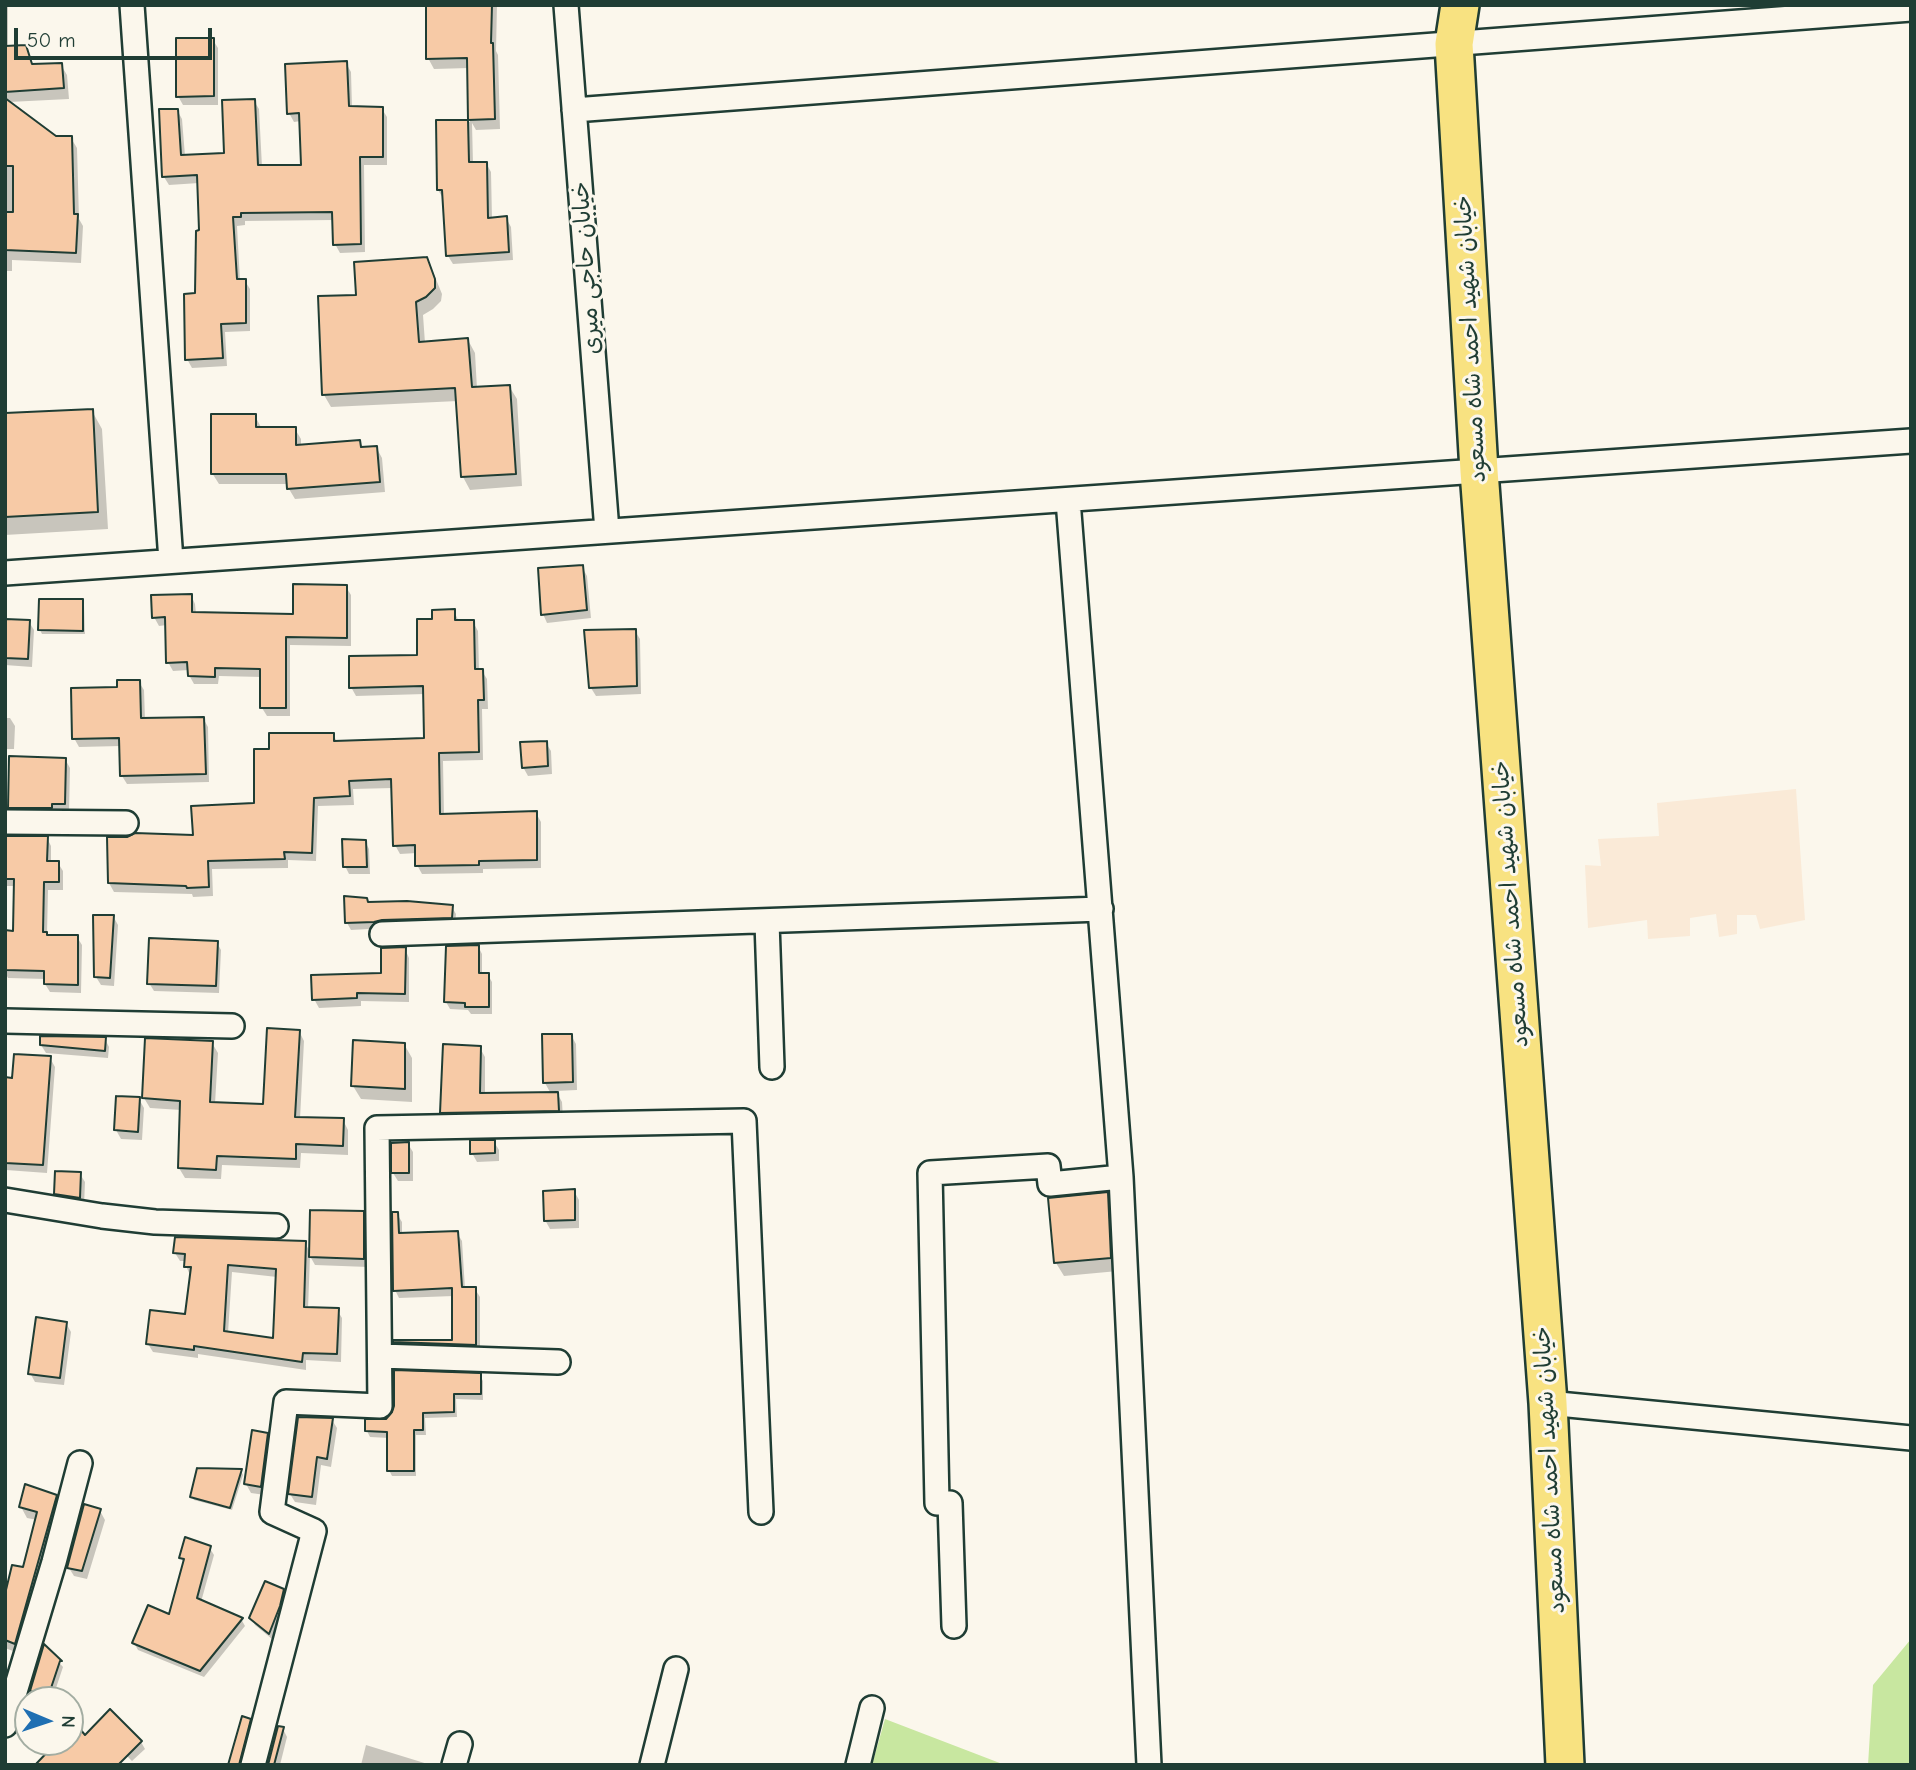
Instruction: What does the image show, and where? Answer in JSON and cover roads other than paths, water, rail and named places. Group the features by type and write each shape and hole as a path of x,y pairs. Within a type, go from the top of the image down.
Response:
{"main road":[{"name":"خیابان شهید احمد شاه مسعود","path":"1440,5 1454,44"},
{"name":"خیابان شهید احمد شاه مسعود","path":"1460,5 1454,44 1479,471 1548,1403 1565,1765"}],"street":[{"path":"132,5 171,561"},
{"name":"خیابان حاجی میری","path":"566,5 607,531"},
{"path":"574,110 1911,9"},
{"path":"5,573 1911,441"},
{"path":"1068,500 1121,1177 1149,1765"},
{"path":"5,822 126,823"},
{"path":"382,934 1101,909"},
{"path":"767,922 772,1067"},
{"path":"5,1021 232,1026"},
{"path":"253,1765 314,1531 272,1512 286,1402 380,1406 377,1129 744,1121 761,1512"},
{"path":"954,1626 950,1503 937,1503 930,1173 1048,1166 1051,1184 1121,1177"},
{"path":"5,1200 155,1222 276,1226"},
{"path":"380,1356 558,1362"},
{"path":"1548,1403 1911,1438"},
{"path":"5,1725 80,1464"},
{"path":"653,1765 676,1669"},
{"path":"858,1765 872,1708"}]}
